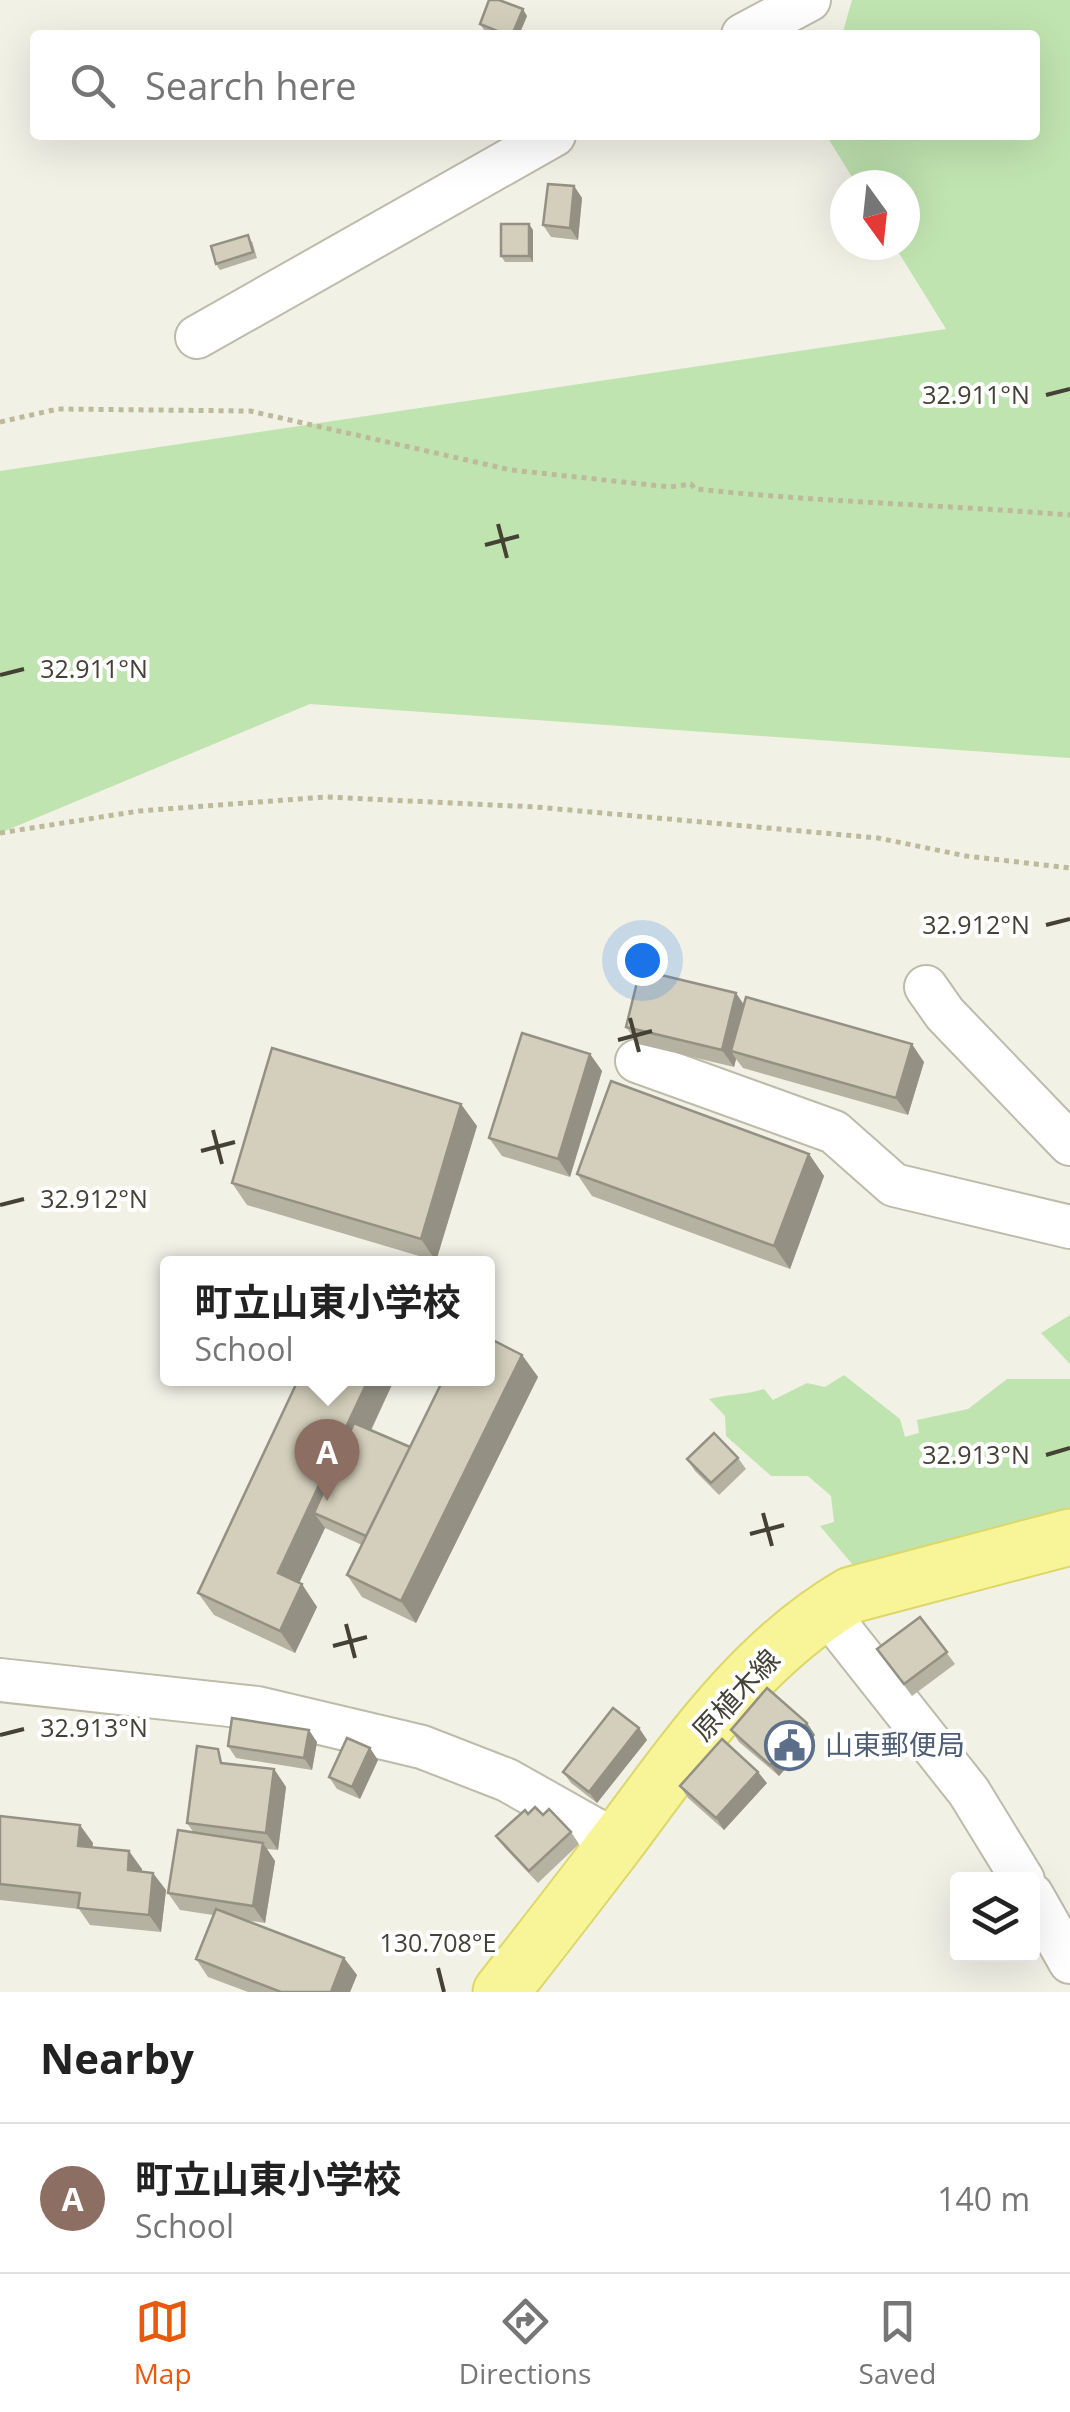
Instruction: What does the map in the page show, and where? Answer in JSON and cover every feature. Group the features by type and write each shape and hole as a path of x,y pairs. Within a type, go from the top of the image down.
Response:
{"main road":[{"name":"原植木線","path":"501,1992 683,1753 742,1684 825,1610 851,1595 1070,1537"}],"street":[{"path":"752,30 809,0"},
{"path":"198,338 545,140"},
{"path":"926,987 944,1014 1070,1144"},
{"path":"637,1061 834,1132 894,1184 1070,1227"},
{"path":"825,1610 969,1792 1018,1872"},
{"path":"0,1680 257,1708 422,1748 507,1780 617,1842"},
{"path":"1040,1910 1070,1962"}],"path":[{"path":"0,422 58,409 250,411 510,470 670,487 691,484 695,489 793,499 938,504 1070,516"},
{"path":"0,833 140,811 326,797 536,807 878,838 966,856 1070,868"}],"green space":[{"path":"852,0 1070,0 1070,758 310,704 0,833 0,471 946,329 903,260 920,260 920,170 848,170 829,140 1040,140 1040,30 843,30"},
{"path":"1070,1315 1070,1364 1041,1333"},
{"path":"844,1375 900,1419 905,1437 919,1433 917,1420 968,1409 1007,1379 1070,1379 1070,1534 869,1584 820,1526 834,1522 831,1496 808,1476 771,1476 726,1436 725,1416 709,1399 764,1389 773,1400 807,1383 825,1387"}],"building":[{"path":"489,0 523,9 514,30 495,30 480,24"},
{"path":"548,184 574,186 570,228 543,225"},
{"path":"501,224 529,224 529,256 501,256"},
{"path":"248,235 253,252 216,264 211,246"},
{"path":"640,970 736,993 722,1050 626,1027"},
{"path":"746,997 912,1044 896,1098 731,1051"},
{"path":"522,1033 590,1054 558,1159 489,1138"},
{"path":"272,1048 461,1104 421,1239 232,1183"},
{"path":"611,1081 809,1154 774,1246 577,1174"},
{"path":"495,1341 522,1355 401,1601 347,1575 440,1386 495,1386"},
{"path":"295,1386 365,1386 278,1573 302,1584 280,1631 198,1593"},
{"path":"354,1423 410,1447 366,1536 314,1513"},
{"path":"714,1433 738,1458 711,1483 687,1459"},
{"path":"920,1617 947,1652 904,1684 877,1649"},
{"path":"767,1688 807,1723 770,1765 731,1730"},
{"path":"613,1708 639,1728 589,1792 563,1772"},
{"path":"232,1718 309,1730 304,1758 228,1746"},
{"path":"347,1738 370,1748 352,1787 329,1777"},
{"path":"722,1739 758,1772 716,1818 680,1786"},
{"path":"197,1746 218,1749 221,1763 274,1769 266,1833 187,1823"},
{"path":"535,1807 543,1815 549,1809 571,1832 529,1871 496,1836 525,1810 528,1814"},
{"path":"0,1816 80,1825 78,1846 129,1851 128,1870 153,1873 149,1915 78,1908 80,1893 0,1884"},
{"path":"178,1830 263,1843 253,1906 168,1893"},
{"path":"216,1909 344,1958 331,1992 281,1992 196,1959"}],"place":[{"name":"町立山東小学校","path":"327,1501"},
{"name":"山東郵便局","path":"790,1745"}]}
